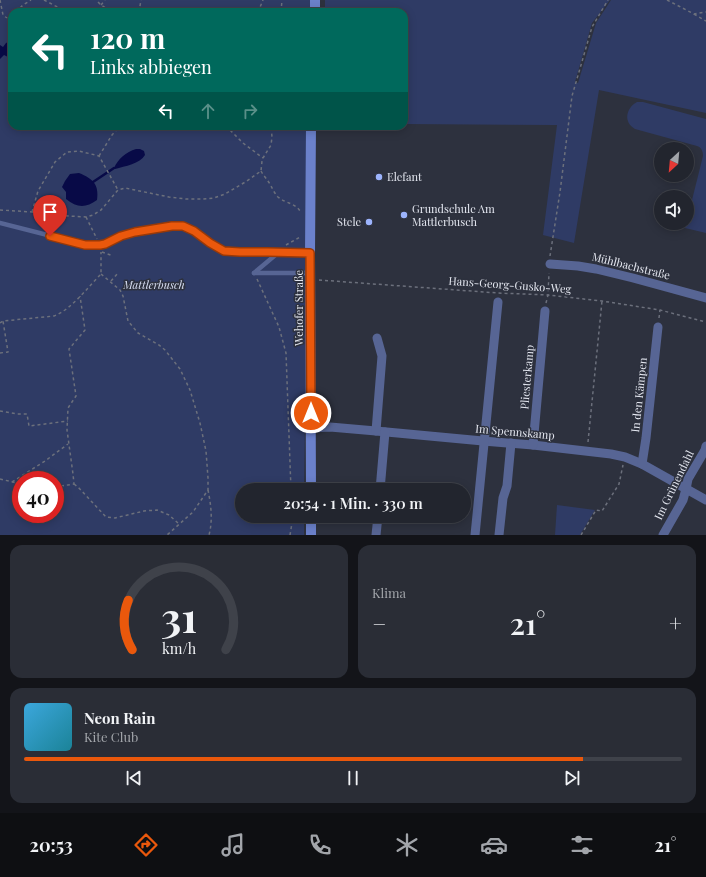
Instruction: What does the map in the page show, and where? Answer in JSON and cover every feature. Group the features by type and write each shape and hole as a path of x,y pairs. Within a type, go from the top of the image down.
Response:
{"street":[{"name":"Wehofer Straße","path":"311,130 311,483"},
{"name":"Mühlbachstraße","path":"550,264 596,269 706,298"},
{"path":"475,535 498,302"},
{"name":"Pliesterkamp","path":"533,445 544,311"},
{"name":"In den Kämpen","path":"642,464 658,328"},
{"path":"377,338 382,356 380,483"},
{"name":"Im Spennskamp","path":"311,428 330,427 381,431 612,454 625,457 642,464 706,500"},
{"path":"499,535 507,486 511,443"},
{"name":"Im Grünendahl","path":"663,535 683,500 688,479 706,446"},
{"path":"311,523 311,535"},
{"path":"376,535 377,523"}],"lane":[{"path":"0,223 85,245 105,244 121,236 135,232 172,226 183,226 224,251 310,253"},
{"path":"254,273 279,252"},
{"path":"254,273 310,276"}],"path":[{"path":"0,0 3,15 8,18"},
{"path":"20,8 30,0"},
{"path":"44,0 59,8"},
{"path":"101,5 105,0"},
{"path":"548,295 550,264 572,96 592,27 608,0"},
{"path":"667,0 706,21"},
{"path":"98,2 105,8"},
{"path":"694,14 706,12"},
{"path":"99,156 116,130"},
{"path":"230,130 243,143 263,158"},
{"path":"271,130 271,145 263,158 261,171 276,196 299,208 301,213"},
{"path":"32,212 38,191 55,162 66,152 79,151 99,156 118,190"},
{"path":"0,210 86,217 93,215 100,210 118,190 125,188 186,199 214,198 225,194 261,171"},
{"path":"86,217 100,245"},
{"path":"279,252 288,244 300,238 301,232"},
{"path":"0,323 3,321 54,316 61,313 101,274 101,252 113,256"},
{"path":"110,281 118,273"},
{"path":"254,273 279,327 286,353 291,483"},
{"path":"101,274 120,290 128,321 138,333 165,350 180,369 190,390 204,438 206,451 208,490 212,522 209,535"},
{"name":"Hans-Georg-Gusko-Weg","path":"310,276 490,292 548,295 602,301 660,310 706,322"},
{"path":"80,296 85,330 69,349 76,396 68,408 67,430 74,484 106,517 115,518 144,511 157,510 169,515 179,524"},
{"path":"587,451 602,301"},
{"path":"0,353 8,352 3,321"},
{"path":"0,411 27,414 28,426 68,421"},
{"path":"29,471 68,444"},
{"path":"581,535 596,510 602,511 619,484 625,457"},
{"path":"0,479 12,482"},
{"path":"64,486 74,484"},
{"path":"167,535 193,512 208,490"},
{"path":"290,535 292,523"}],"green space":[{"name":"Mattlerbusch","path":"0,0 314,0 313,8 8,8 8,130 309,130 304,483 235,483 235,523 304,523 304,535 0,535"},
{"path":"325,0 610,0 592,23 575,82 578,83 596,23 611,0 706,0 706,113 599,90 574,243 543,235 557,125 408,124 408,8 325,8"},
{"path":"637,102 643,102 706,119 706,233 693,230 694,192 703,156 702,150 700,147 694,145 694,142 682,142 635,129 631,126 627,119 628,111"},
{"path":"557,505 595,510 580,535 555,535"}],"shaded area":[{"path":"8,42 8,57 4,55 0,59 0,45 3,47"},
{"path":"136,149 144,151 145,155 140,161 115,169 114,168 123,156"},
{"path":"79,173 91,180 96,186 97,190 97,200 85,206 74,204 66,199 66,192 62,187 70,174"}],"waterway":[{"path":"93,182 114,168"}],"place":[{"name":"Elefant","path":"379,177"},
{"name":"Grundschule Am Mattlerbusch","path":"404,215"},
{"name":"Stele","path":"369,222"}],"route":[{"path":"50,236 93,246 111,242 121,236 135,232 172,226 183,226 194,231 224,251 310,253 311,413"}]}
